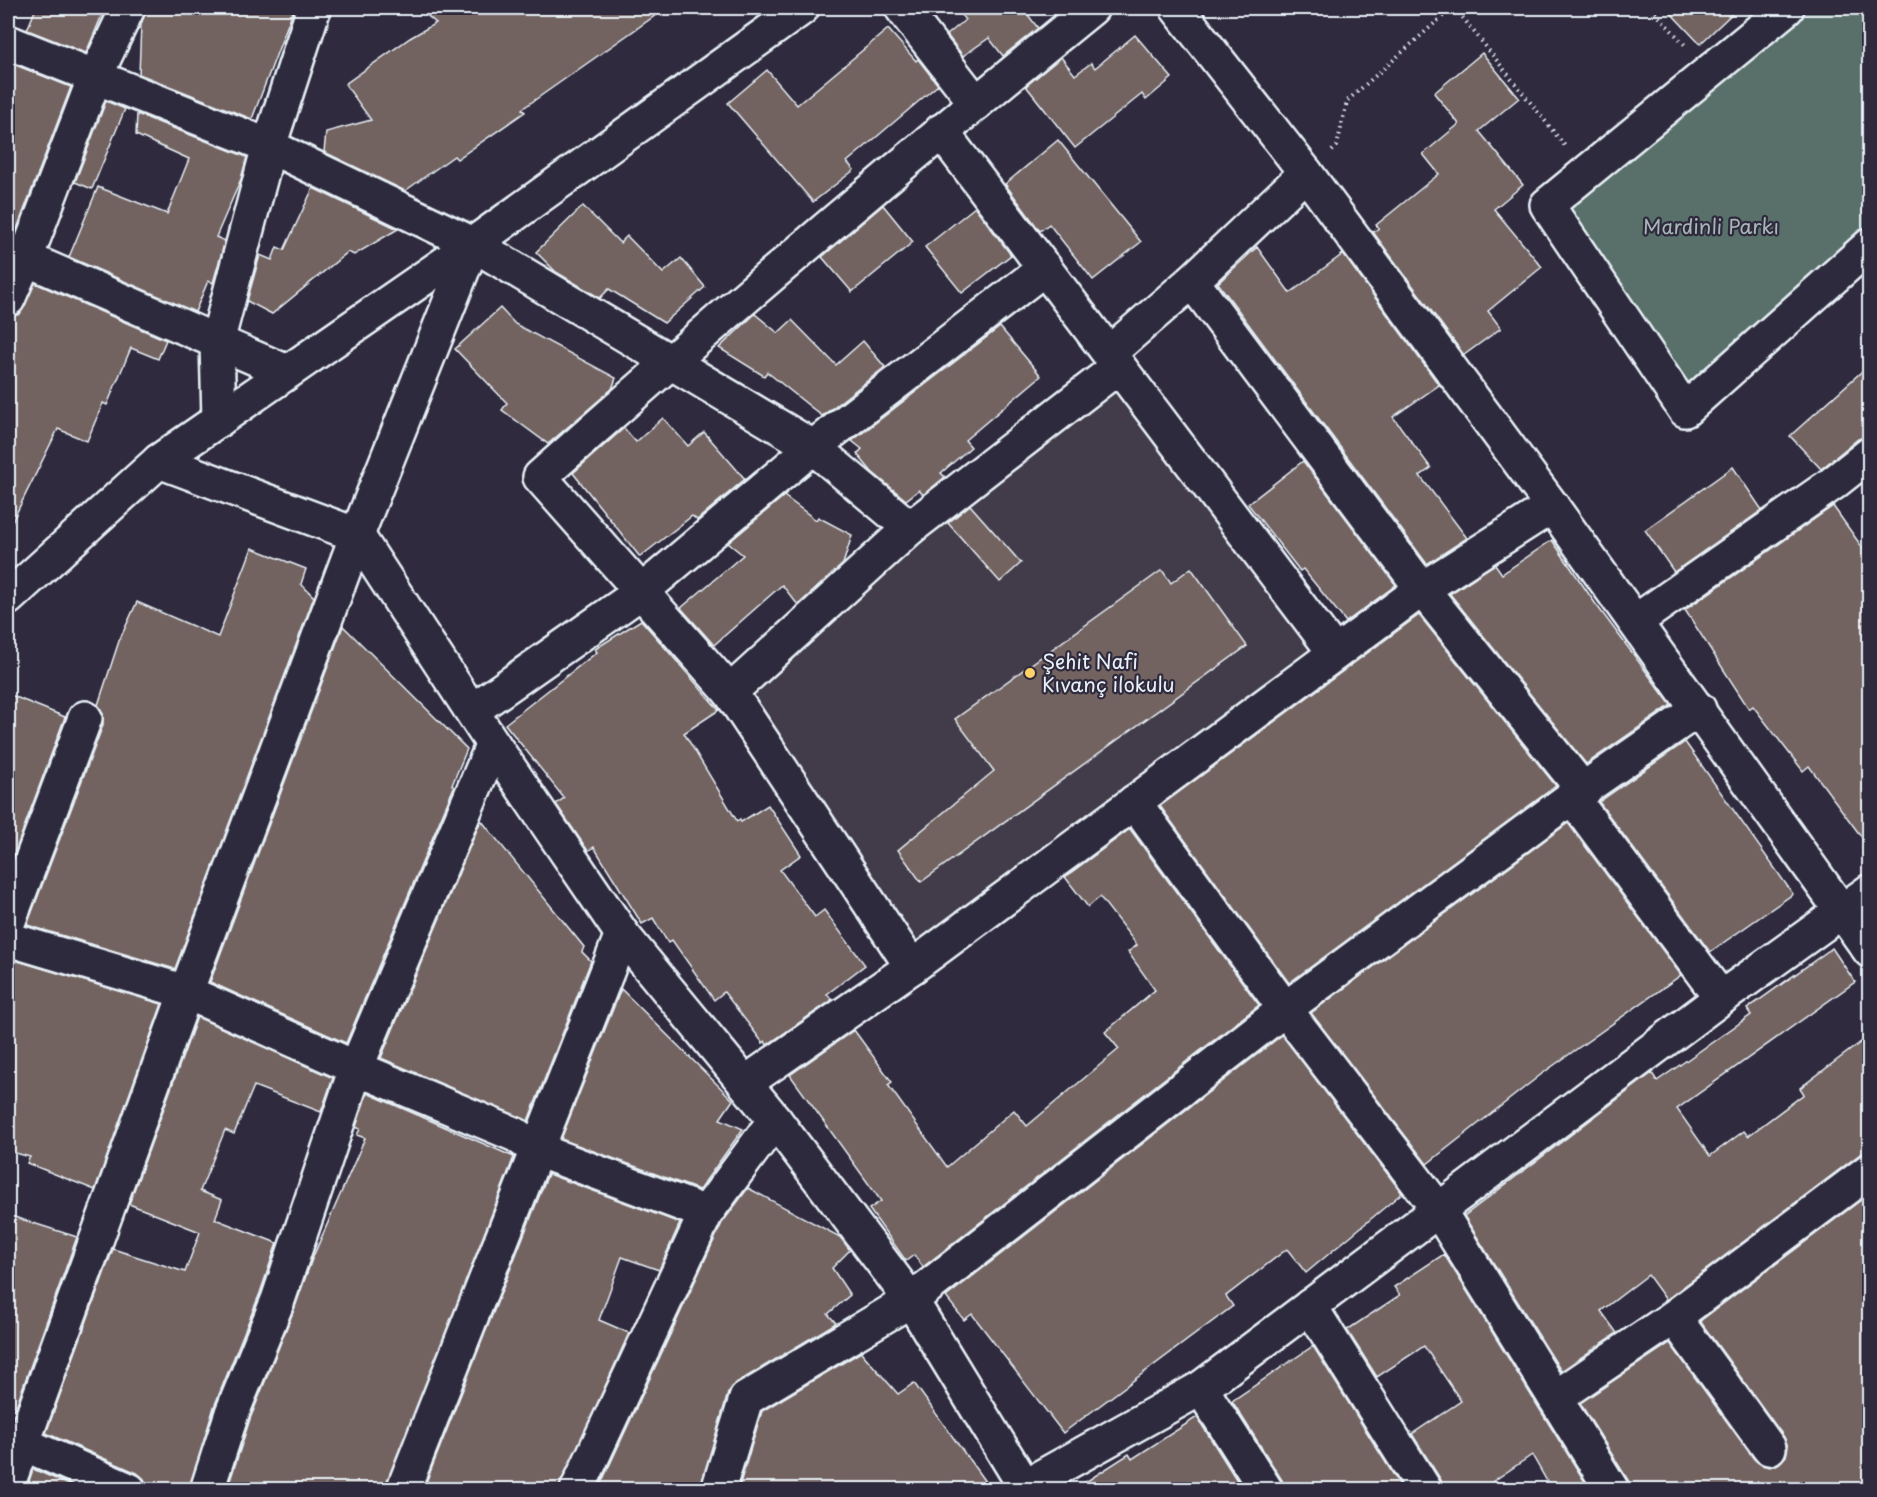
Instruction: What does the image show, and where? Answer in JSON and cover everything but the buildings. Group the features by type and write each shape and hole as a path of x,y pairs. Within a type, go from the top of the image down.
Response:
{"street":[{"path":"8,298 17,255 95,77 128,8"},
{"path":"219,420 217,342 269,146 314,8"},
{"path":"8,598 159,461 473,244 802,8"},
{"path":"902,8 976,103"},
{"path":"912,967 730,692 540,477 672,360 942,131 1092,8"},
{"path":"1177,8 1306,173 1552,506 1699,709 1869,951"},
{"path":"1787,8 1547,206 1685,410 1869,245"},
{"path":"8,42 269,146 473,244 672,360 813,447 910,528"},
{"path":"942,131 1335,653"},
{"path":"730,692 910,528 1113,360 1306,173"},
{"path":"8,1484 15,1440 357,535 473,244"},
{"path":"17,255 287,372"},
{"path":"473,710 641,592 813,447 1045,268"},
{"path":"1192,281 1578,794 1721,998"},
{"path":"1636,621 1832,484 1869,454"},
{"path":"159,461 357,535 493,744 622,934 775,1120 910,1300 1023,1488 1201,1388 1721,998 1869,891"},
{"path":"745,1083 912,967 1422,589 1552,506"},
{"path":"718,1490 746,1399 910,1300 1285,1009 1578,794 1699,709"},
{"path":"8,923 85,718"},
{"path":"207,1490 232,1413 278,1300 356,1068 493,744"},
{"path":"1134,802 1285,1009 1438,1209 1612,1490"},
{"path":"403,1490 535,1149 622,934"},
{"path":"8,939 186,992 356,1068 516,1135 535,1149 706,1213"},
{"path":"577,1490 706,1213 775,1120"},
{"path":"1556,1398 1674,1317 1869,1170"},
{"path":"1310,1306 1425,1490"},
{"path":"1674,1317 1768,1448"},
{"path":"1201,1388 1266,1490"},
{"path":"15,1440 129,1490"}],"path":[{"path":"1306,173 1337,146 1347,101 1453,8 1587,174"},
{"path":"1651,8 1709,73"}],"shaded area":[{"name":"Şehit Nafi Kıvanç ilokulu","path":"1118,367 1335,653 912,967 730,692"}],"green space":[{"name":"Mardinli Parkı","path":"1787,8 1869,8 1869,245 1685,410 1547,205"}],"place":[{"name":"Şehit Nafi Kıvanç ilokulu","path":"1030,673"}]}
